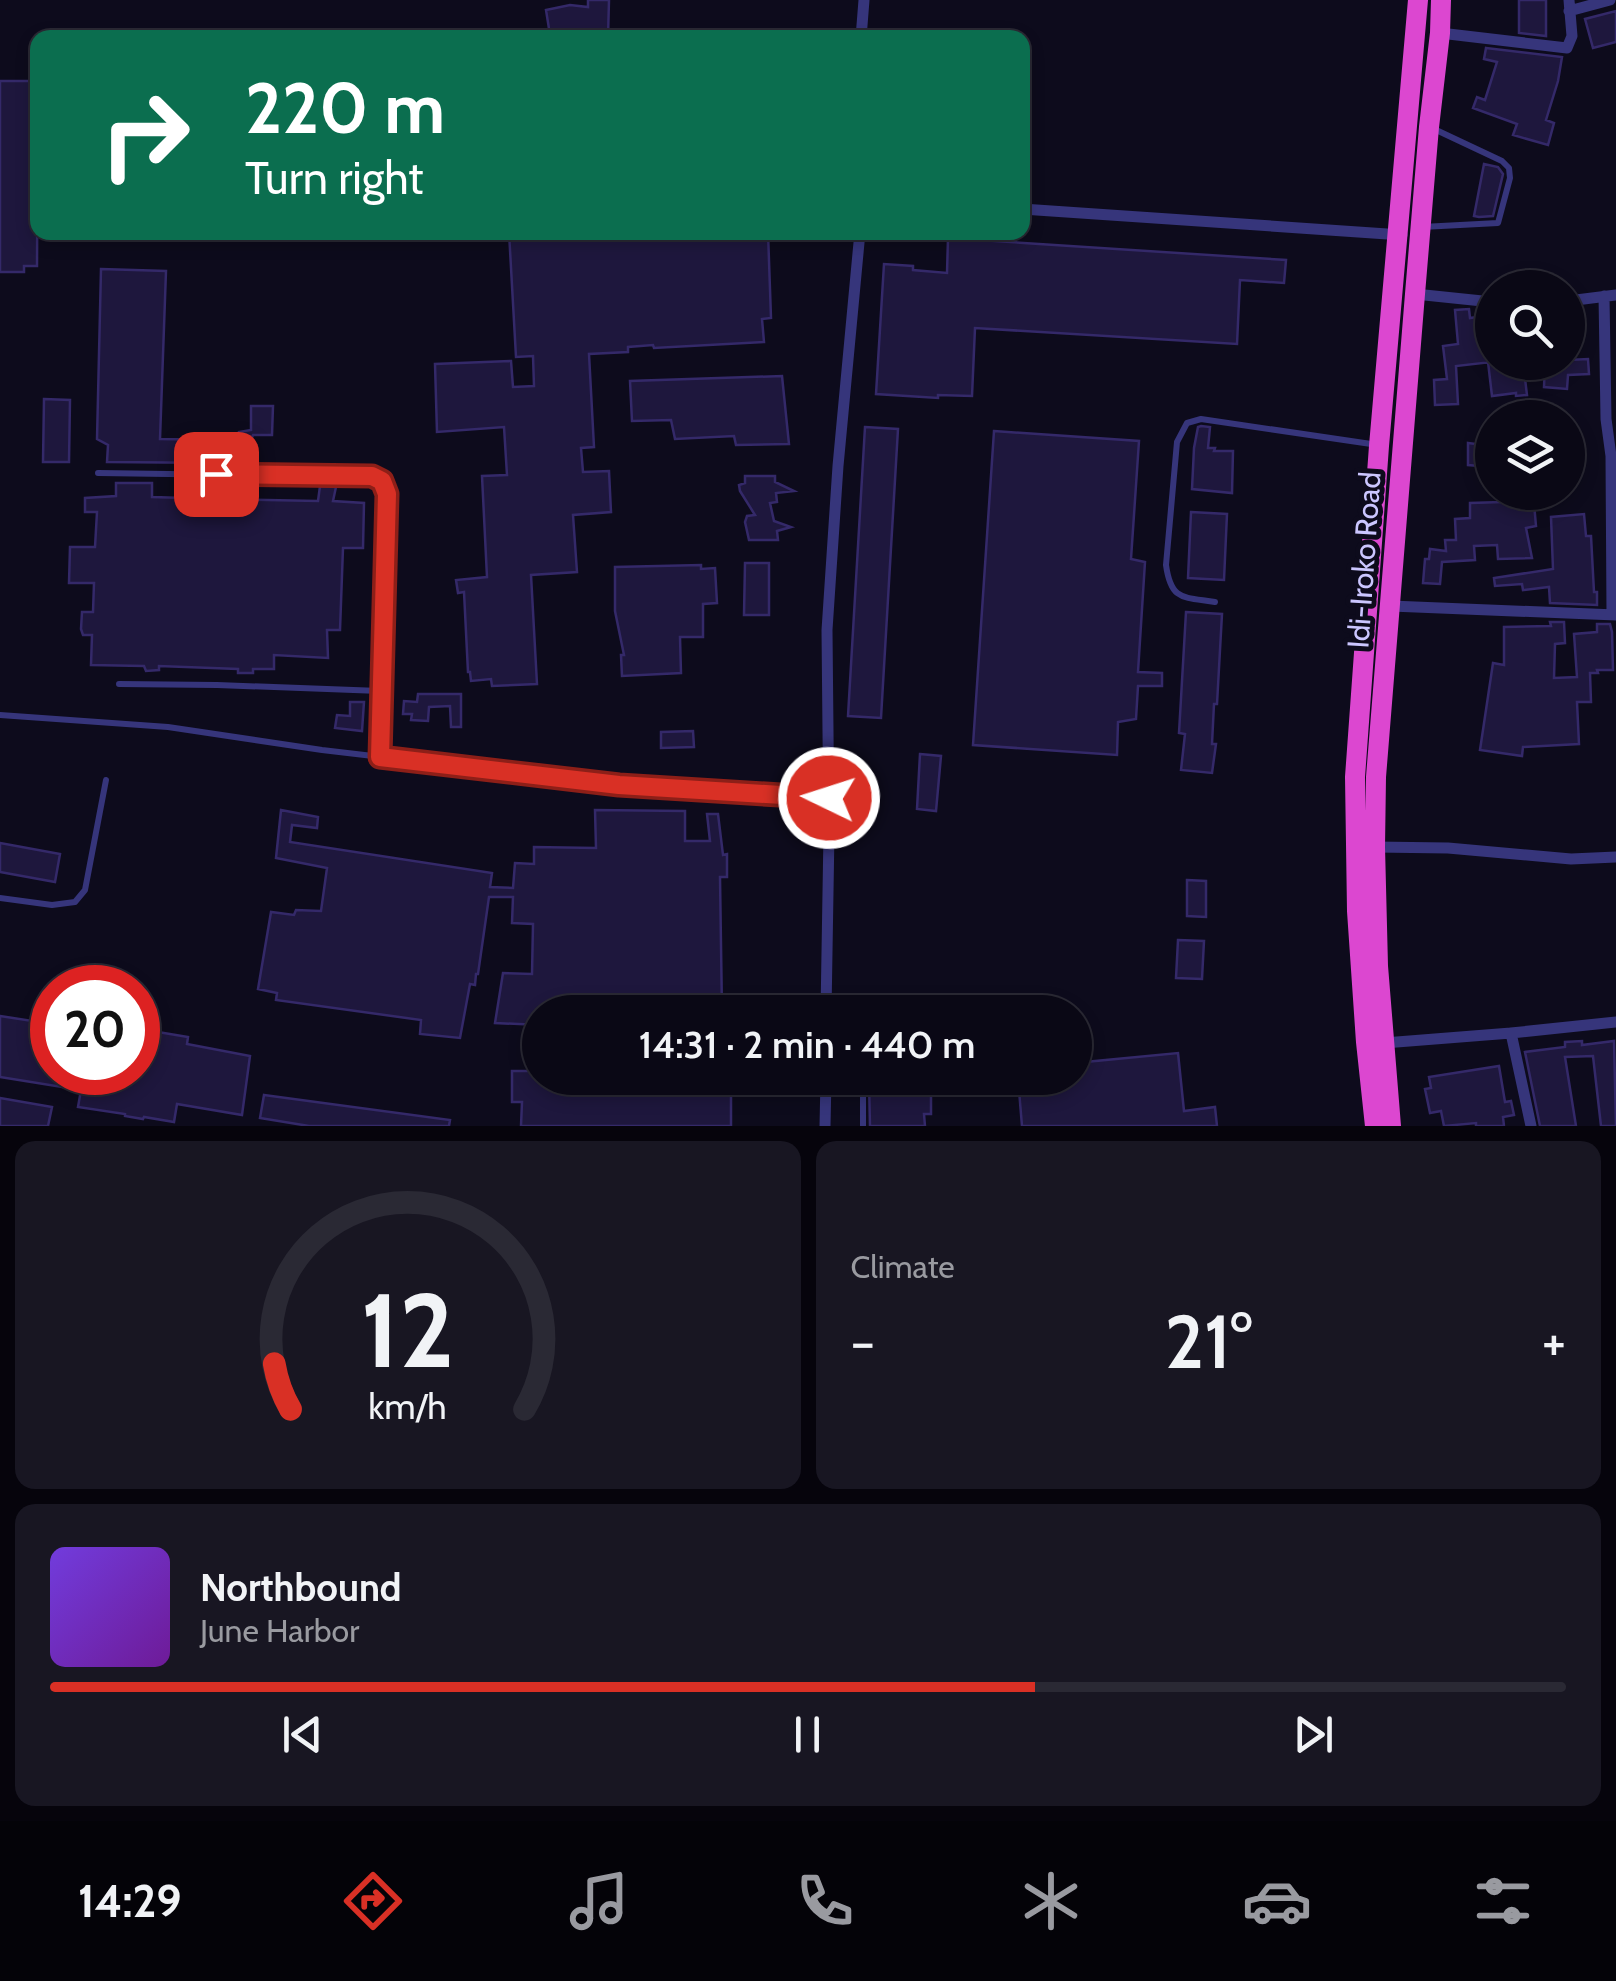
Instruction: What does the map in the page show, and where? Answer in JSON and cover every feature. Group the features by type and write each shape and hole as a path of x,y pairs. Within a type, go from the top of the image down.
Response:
{"highway":[{"path":"1375,1126 1357,911 1355,777 1418,0"},
{"name":"Idi-Iroko Road","path":"1391,1126 1378,966 1376,777 1441,0"}],"street":[{"path":"862,30 864,0"},
{"path":"1440,33 1568,48 1572,36 1569,5 1610,0"},
{"path":"1030,210 1397,234 1421,232"},
{"path":"826,995 827,630 859,240"},
{"path":"1415,294 1475,300"},
{"path":"1391,606 1614,615 1611,456 1606,419 1610,296 1585,298"},
{"path":"1375,847 1448,848 1571,859 1616,857"},
{"path":"1384,1043 1616,1022"},
{"path":"1511,1033 1531,1126"},
{"path":"825,1126 826,1095"}],"lane":[{"path":"1421,232 1498,223 1510,178 1509,168 1502,161 1429,126"},
{"path":"1215,602 1180,597 1168,584 1166,565 1178,442 1187,423 1201,419 1379,446"},
{"path":"98,473 372,476 382,481 387,494 380,757"},
{"path":"118,684 380,691"},
{"path":"0,714 168,727 619,785 829,798"},
{"path":"0,898 52,905 75,902 85,890 106,780"},
{"path":"863,1096 863,1126"}],"building":[{"path":"588,0 609,0 608,30 549,30 546,10 570,5 588,7"},
{"path":"1519,0 1546,0 1546,36 1519,33"},
{"path":"1616,11 1616,42 1593,48 1585,19"},
{"path":"1486,48 1562,57 1546,120 1554,123 1548,145 1513,135 1517,124 1473,108 1477,97 1485,100 1497,62 1484,59"},
{"path":"0,81 30,81 30,240 37,240 37,266 24,266 24,272 0,272"},
{"path":"1484,164 1498,167 1503,174 1493,216 1479,217 1474,216"},
{"path":"509,240 768,240 771,318 762,319 764,342 654,348 653,345 628,347 628,352 589,354 594,447 581,448 583,472 609,471 611,512 573,515 577,572 531,575 537,684 492,686 491,679 471,681 464,592 458,593 456,580 487,577 482,476 507,475 504,427 437,432 435,364 511,361 513,387 534,386 533,356 516,357"},
{"path":"948,240 1286,260 1284,283 1240,280 1237,344 975,328 972,396 876,394 884,264 947,273"},
{"path":"101,269 166,271 160,439 223,440 222,463 107,462 108,445 97,439"},
{"path":"1469,309 1470,318 1475,317 1475,364 1456,366 1458,404 1435,405 1434,380 1447,379 1443,346 1458,344 1455,310"},
{"path":"782,376 789,444 736,445 734,436 675,439 671,420 632,421 630,381"},
{"path":"1490,380 1525,380 1527,395 1492,396"},
{"path":"1544,380 1568,380 1567,389 1544,387"},
{"path":"44,399 70,400 69,462 43,462"},
{"path":"251,406 273,406 272,435 253,435 249,445 239,446 239,432 251,430"},
{"path":"1201,426 1210,427 1208,448 1233,451 1232,493 1192,489 1194,448"},
{"path":"865,427 898,429 881,718 848,716"},
{"path":"994,431 1139,441 1131,559 1145,562 1138,672 1162,673 1162,686 1138,686 1136,719 1118,722 1117,755 973,745"},
{"path":"1468,443 1475,444 1475,466 1468,465"},
{"path":"745,476 775,476 775,482 794,491 776,493 777,502 770,503 774,521 791,527 777,531 778,540 749,540 745,522 747,516 755,515 740,491"},
{"path":"116,483 152,483 152,497 318,501 320,486 336,487 333,501 364,503 363,548 343,548 340,630 327,630 328,658 274,655 274,669 253,669 253,673 159,666 159,670 146,671 144,666 91,665 92,635 83,635 81,629 82,612 93,612 94,583 69,583 70,547 95,547 97,512 85,512 85,498 116,496"},
{"path":"1470,503 1475,503 1475,510 1535,510 1536,526 1526,528 1532,558 1498,559 1497,545 1474,546 1475,560 1442,562 1440,584 1423,583 1430,549 1446,551 1445,540 1456,540 1455,519 1470,518"},
{"path":"1191,512 1227,514 1224,580 1188,578"},
{"path":"1584,514 1586,536 1591,536 1597,605 1550,603 1549,587 1523,590 1522,584 1495,586 1494,578 1553,569 1551,517"},
{"path":"745,563 769,563 769,615 744,615"},
{"path":"701,565 701,569 715,568 717,603 703,604 703,637 680,637 681,673 622,676 624,655 615,611 615,567"},
{"path":"1186,612 1222,614 1212,773 1181,770 1185,734 1179,733"},
{"path":"1550,622 1564,622 1565,643 1555,644 1554,678 1577,677 1574,634 1597,632 1597,624 1610,624 1612,632 1613,670 1590,673 1591,702 1577,702 1579,744 1523,747 1522,756 1480,750 1493,663 1504,665 1504,627 1551,626"},
{"path":"418,694 461,694 461,727 451,727 450,706 429,707 428,721 411,720 412,714 403,714 404,701 417,702"},
{"path":"350,702 364,702 362,731 335,728 337,715 350,716"},
{"path":"693,731 694,747 661,748 661,732"},
{"path":"920,754 941,756 936,811 917,809"},
{"path":"281,810 318,817 317,828 292,825 290,842 492,873 490,887 513,888 515,863 534,864 534,847 596,848 595,810 685,811 685,841 710,841 707,814 718,814 723,855 727,854 727,877 720,877 722,995 522,995 522,1024 495,1023 503,973 532,974 533,924 512,923 513,897 489,897 478,974 475,985 470,984 460,1038 420,1034 421,1020 276,1000 277,993 258,989 271,912 294,915 296,910 321,911 327,868 276,858"},
{"path":"0,843 60,854 55,882 0,872"},
{"path":"1187,880 1206,881 1206,917 1187,916"},
{"path":"1178,940 1204,941 1202,979 1176,978"},
{"path":"0,1016 30,1021 30,1082 0,1077"},
{"path":"160,1032 188,1037 187,1044 250,1056 242,1115 177,1104 174,1122 78,1107 80,1095 160,1095"},
{"path":"1582,1041 1582,1045 1614,1041 1616,1126 1601,1126 1593,1056 1565,1057 1576,1126 1540,1126 1525,1052"},
{"path":"1178,1053 1184,1111 1215,1107 1217,1126 1022,1126 1019,1095 1092,1095 1092,1061"},
{"path":"1499,1066 1505,1102 1511,1101 1514,1115 1503,1117 1504,1126 1444,1126 1441,1111 1430,1113 1425,1089 1431,1088 1429,1077"},
{"path":"512,1071 522,1071 522,1095 731,1095 731,1126 521,1126 522,1102 512,1102"},
{"path":"264,1095 450,1120 449,1126 309,1126 260,1118"},
{"path":"869,1095 931,1095 931,1114 924,1114 925,1126 870,1126"},
{"path":"0,1098 52,1107 48,1126 0,1126"}],"route":[{"path":"216,474 372,476 382,481 387,494 380,757 619,785 829,798"}]}
